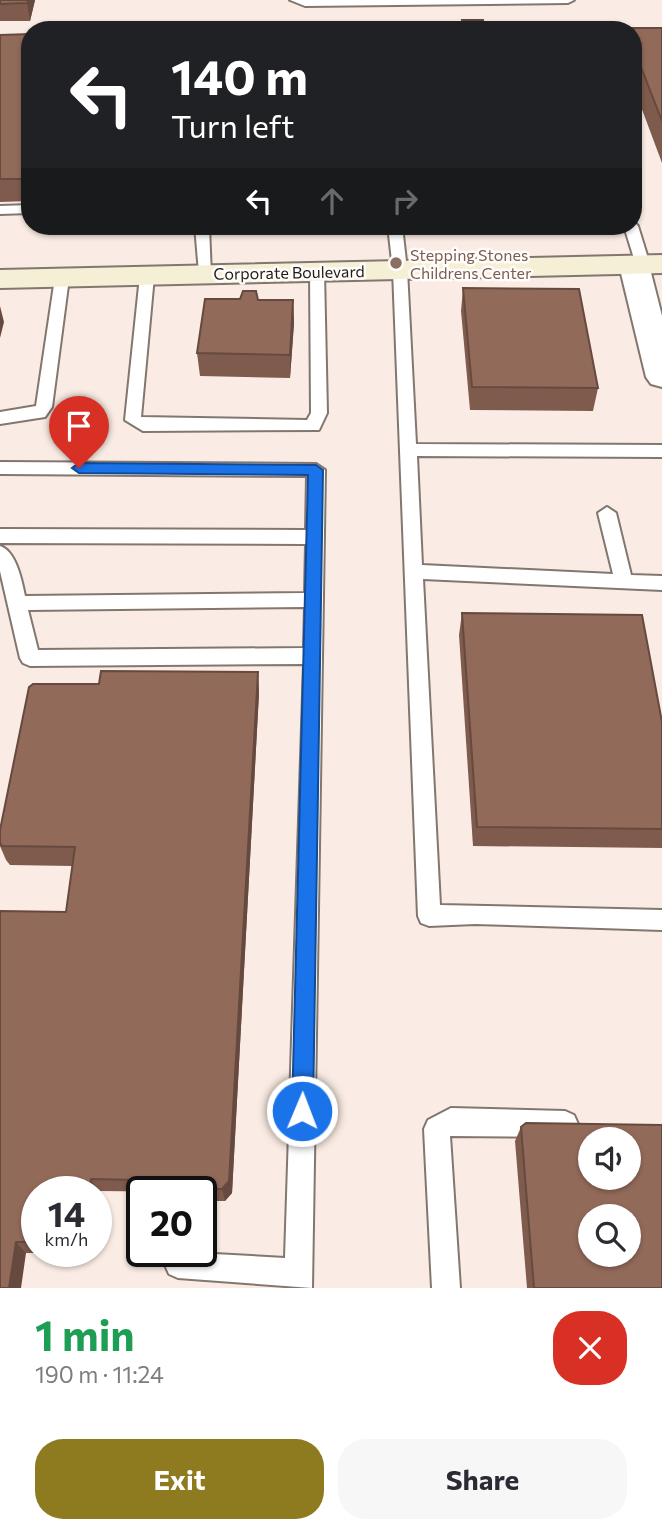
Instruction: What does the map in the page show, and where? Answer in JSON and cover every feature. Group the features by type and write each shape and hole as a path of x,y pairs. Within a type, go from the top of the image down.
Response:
{"street":[{"name":"Corporate Boulevard","path":"0,279 646,265"},
{"path":"646,265 662,377"}],"lane":[{"path":"296,0 305,3 384,5 568,0"},
{"path":"0,210 21,209"},
{"path":"203,235 206,273"},
{"path":"396,235 400,270 429,916 475,914 662,920"},
{"path":"634,235 646,265"},
{"path":"147,276 133,420 143,425 313,426 319,413 317,272"},
{"path":"0,418 39,413 44,407 62,278"},
{"path":"408,450 662,451"},
{"path":"0,468 316,470 314,656 298,1280 194,1267"},
{"path":"607,513 624,582"},
{"path":"0,536 315,537"},
{"path":"0,553 6,577 18,603 30,658 314,656"},
{"path":"414,572 662,583"},
{"path":"18,603 315,600"},
{"path":"446,1288 437,1129 451,1121 596,1124"}],"building":[{"path":"0,0 28,0 27,3 0,4"},
{"path":"642,28 662,28 662,121 642,70"},
{"path":"21,34 21,179 0,179 0,35"},
{"path":"463,288 579,289 598,388 472,387"},
{"path":"243,291 256,291 258,300 293,300 290,355 197,353 205,299 240,299"},
{"path":"462,613 642,615 662,722 662,829 477,827"},
{"path":"101,671 258,672 229,1181 222,1189 217,1189 217,1176 126,1176 126,1180 112,1179 112,1176 21,1176 21,1242 16,1242 9,1288 0,1288 0,911 66,912 75,847 2,846 0,830 29,687 33,684 99,684"},
{"path":"526,1123 662,1125 662,1288 534,1288 521,1127"}],"place":[{"name":"Stepping Stones Childrens Center","path":"396,263"}],"route":[{"path":"79,468 316,470 302,1111"}]}
